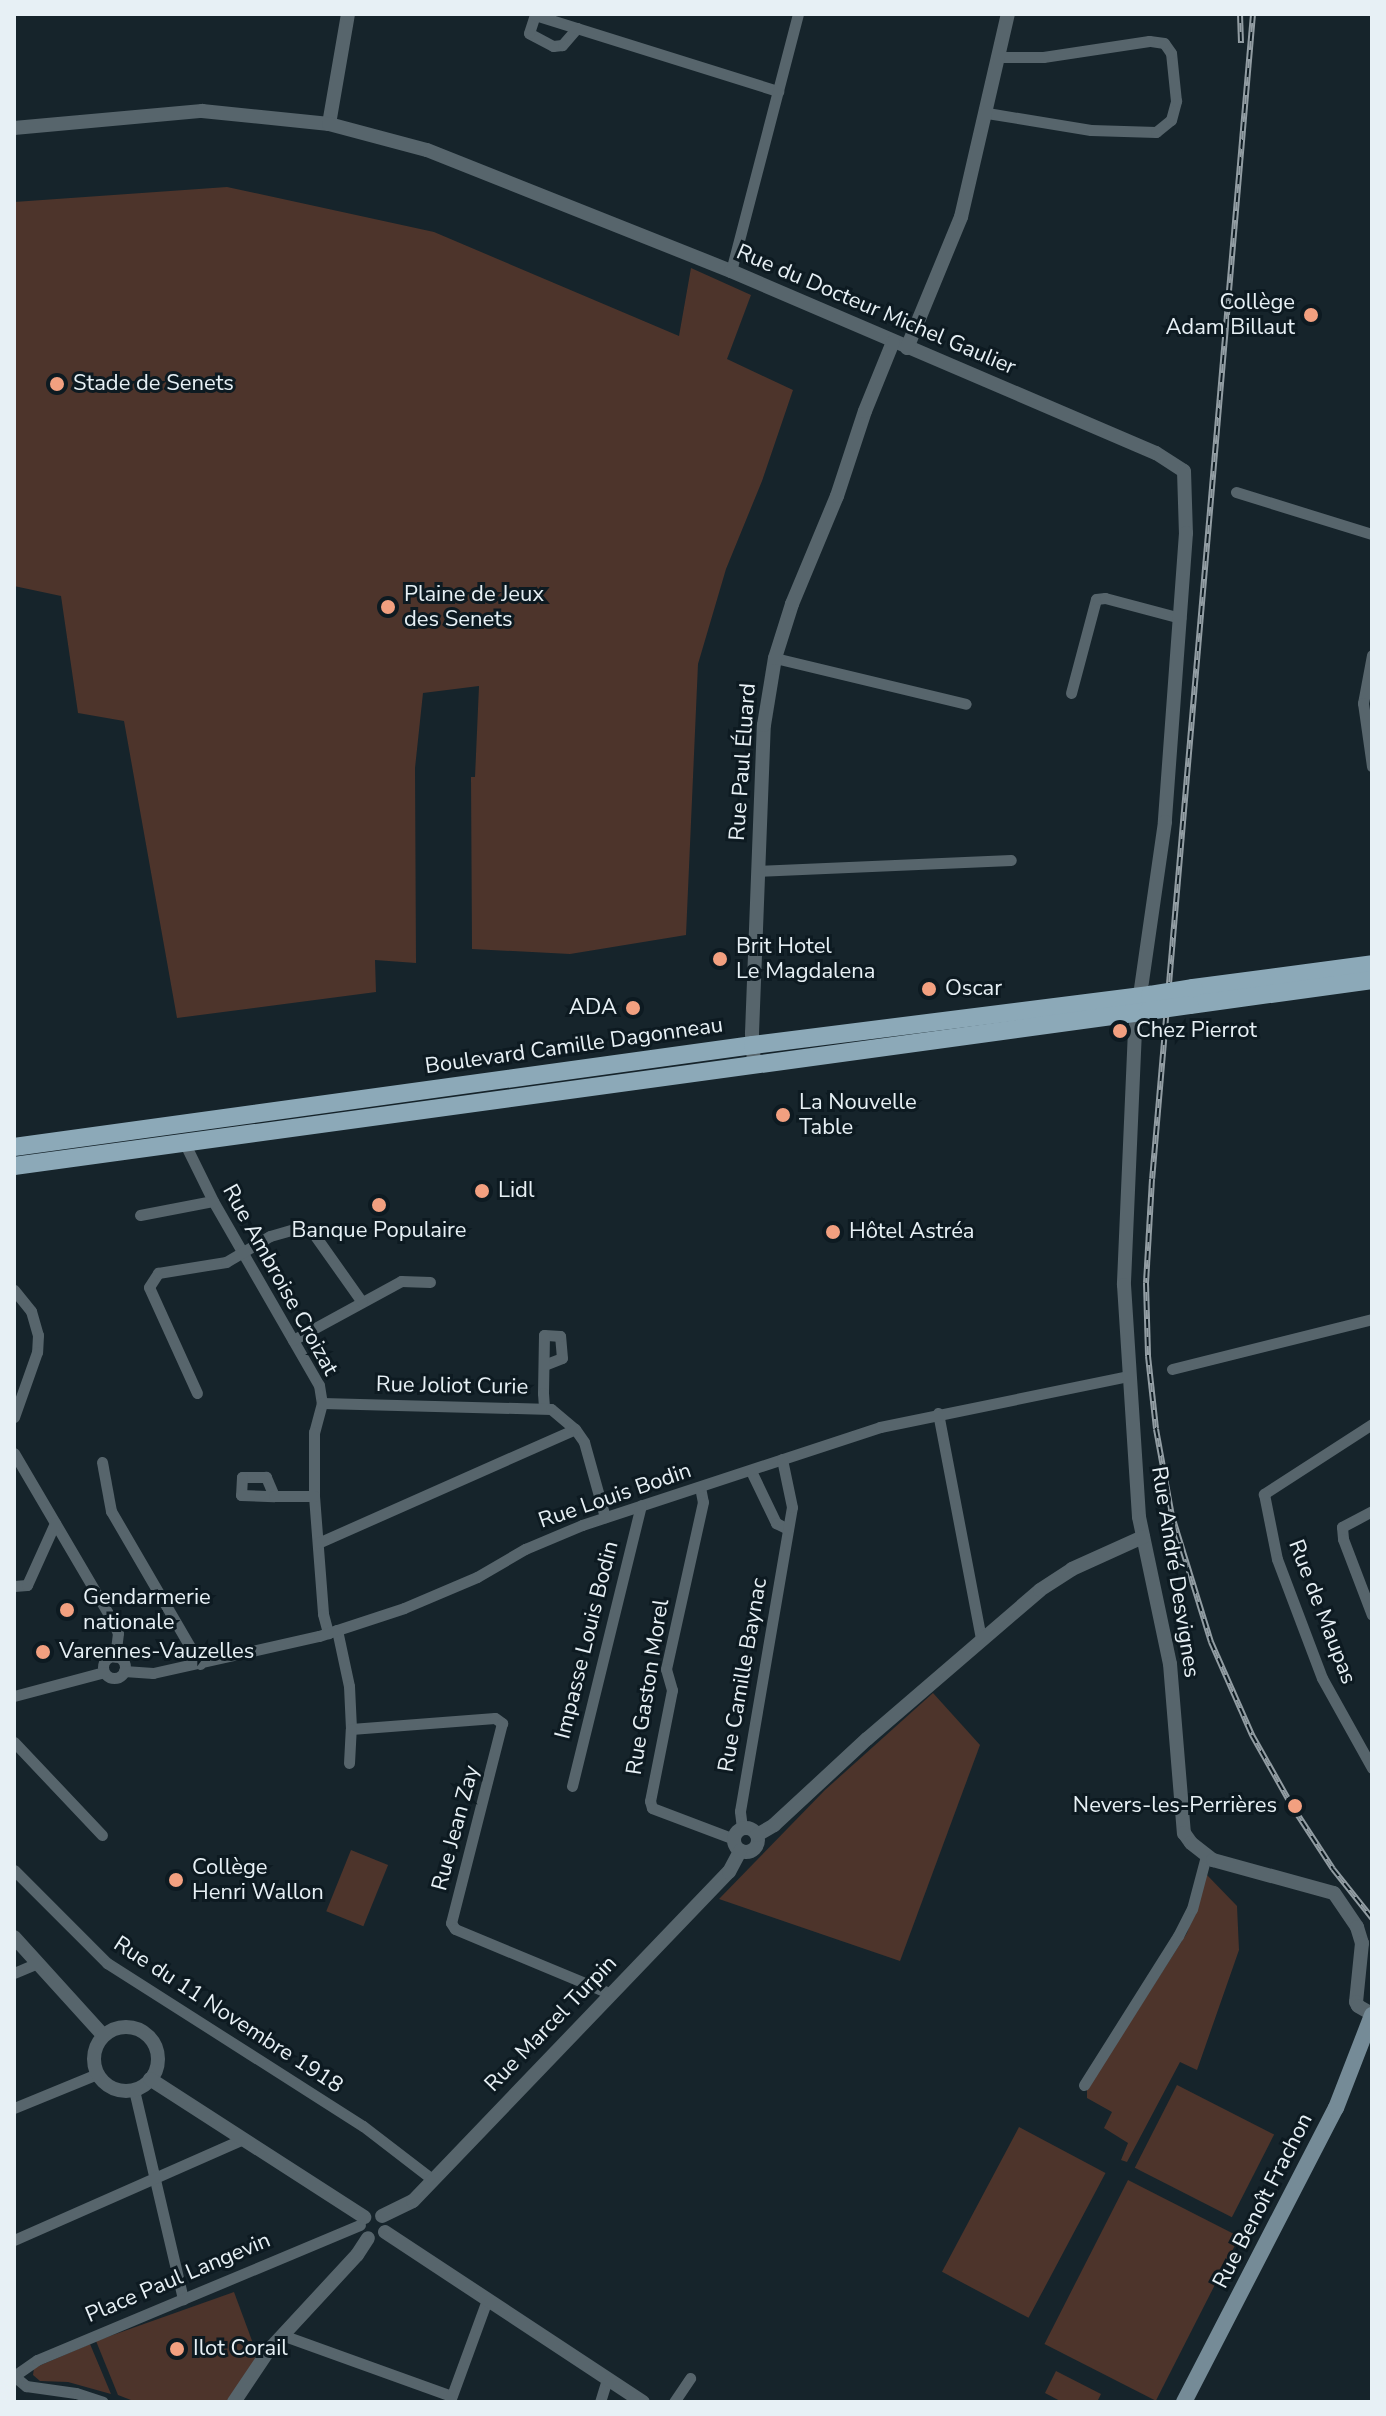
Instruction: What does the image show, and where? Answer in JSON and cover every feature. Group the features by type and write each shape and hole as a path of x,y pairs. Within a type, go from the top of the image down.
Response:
{"main road":[{"path":"1191,996 1227,982 1372,964"},
{"path":"1191,996 1266,994 1372,977"},
{"name":"Boulevard Camille Dagonneau","path":"14,1147 1191,996"},
{"name":"Boulevard Camille Dagonneau","path":"14,1166 754,1054"},
{"name":"Rue Benoît Frachon","path":"1184,2402 1336,2108 1372,2015"}],"street":[{"path":"329,124 348,14"},
{"path":"731,271 798,14"},
{"name":"Rue Paul Éluard","path":"754,1054 764,725 775,658 792,604 837,496 865,411 961,217 1008,14"},
{"path":"577,28 778,91"},
{"path":"987,113 1091,130 1156,132 1171,120 1176,101 1171,53 1164,43 1149,41 1043,57 999,57"},
{"name":"Rue du Docteur Michel Gaulier","path":"14,128 202,111 329,124 427,150 731,271 1180,465 1187,486 1180,618 1165,822 1144,1003"},
{"path":"1236,492 1372,534"},
{"path":"1071,693 1096,599 1105,598 1180,618"},
{"path":"1372,655 1363,703 1372,766"},
{"path":"775,658 966,704"},
{"path":"758,871 1011,860"},
{"name":"Rue André Desvignes","path":"1144,1003 1124,1285 1129,1376 1143,1537 1170,1664 1181,1821 1191,1843 1206,1856"},
{"name":"Rue Ambroise Croizat","path":"184,1142 213,1201 319,1385 322,1403 314,1432 314,1496 323,1614 332,1631"},
{"path":"140,1215 213,1201"},
{"path":"197,1393 149,1287 158,1273 226,1262 270,1236 294,1229 311,1230 362,1302"},
{"path":"293,1340 401,1281 430,1282"},
{"path":"14,1290 31,1311 38,1335 37,1352 14,1417"},
{"path":"1172,1369 1372,1319"},
{"path":"544,1365 544,1408"},
{"name":"Rue Louis Bodin","path":"124,1671 153,1673 200,1664 332,1631 404,1608 477,1577 525,1549 605,1517 782,1459 938,1413 1129,1376"},
{"name":"Rue Joliot Curie","path":"322,1403 544,1408 551,1409 575,1429"},
{"path":"938,1413 981,1639"},
{"name":"Rue de Maupas","path":"1372,1424 1264,1494 1277,1559 1322,1678 1372,1768"},
{"path":"318,1543 575,1429 584,1442 605,1517"},
{"path":"14,1453 113,1622 118,1633 115,1657"},
{"name":"Rue Camille Baynac","path":"739,1839 740,1811 792,1507 782,1459"},
{"path":"102,1462 111,1511 200,1664"},
{"path":"751,1471 776,1523 788,1529"},
{"name":"Rue Gaston Morel","path":"700,1487 703,1502 666,1669 672,1690 650,1801 652,1808 739,1839"},
{"path":"274,1496 314,1496"},
{"name":"Impasse Louis Bodin","path":"572,1786 641,1505"},
{"path":"1372,1511 1342,1527 1372,1615"},
{"path":"14,1586 27,1585 55,1523"},
{"path":"739,1839 752,1829 757,1835 774,1825 1040,1590 1072,1569 1143,1537"},
{"path":"332,1631 349,1686 349,1763"},
{"path":"14,1696 104,1672 113,1678 124,1671 123,1662 115,1657"},
{"path":"104,1672 104,1663 115,1657"},
{"name":"Rue Jean Zay","path":"351,1729 495,1718 502,1723 451,1923 455,1929 609,1993"},
{"path":"14,1742 102,1835"},
{"name":"Rue Marcel Turpin","path":"382,2216 413,2201 609,1993 729,1872 739,1839 754,1849 757,1835"},
{"path":"1084,2085 1178,1936 1192,1909 1206,1856 1334,1893 1357,1927 1362,1943 1356,2002 1372,2015"},
{"name":"Rue du 11 Novembre 1918","path":"14,1870 107,1963 363,2126 433,2180"},
{"path":"14,1937 103,2035"},
{"path":"14,1973 38,1963"},
{"path":"123,2026 143,2032 151,2039 158,2059 150,2079 134,2090 113,2088 97,2074 94,2053 103,2035 123,2026"},
{"path":"14,2108 97,2074"},
{"path":"150,2079 243,2139 378,2238 385,2232"},
{"path":"134,2090 183,2299"},
{"path":"14,2240 243,2139"},
{"path":"234,2402 282,2335 348,2266 364,2227 374,2213 382,2216 385,2232 643,2402"},
{"name":"Place Paul Langevin","path":"103,2402 76,2393 26,2386 14,2376 37,2360 364,2227"},
{"path":"282,2335 450,2399 487,2300"},
{"path":"674,2402 690,2378"},
{"path":"600,2402 607,2379"}],"shaded area":[{"name":"Plaine de Jeux des Senets","path":"227,187 434,232 679,336 691,268 751,295 727,359 793,390 762,481 726,569 698,664 686,935 570,954 472,949 471,777 475,777 479,686 423,693 415,768 416,963 375,960 376,992 177,1018 124,721 78,713 61,596 14,586 14,202"},
{"path":"933,1693 980,1745 900,1961 719,1899 825,1790"},
{"path":"351,1850 388,1865 363,1926 326,1911"},
{"path":"1206,1874 1237,1906 1239,1950 1197,2070 1180,2062 1127,2162 1121,2160 1128,2143 1104,2128 1112,2112 1087,2098 1087,2090 1187,1933"},
{"path":"1177,2085 1274,2134 1232,2217 1135,2168"},
{"path":"1019,2127 1106,2173 1029,2318 942,2272"},
{"path":"1128,2180 1239,2237 1156,2401 1044,2344"},
{"name":"Ilot Corail","path":"234,2292 258,2357 226,2402 136,2402 118,2395 96,2341"},
{"path":"90,2344 111,2394 68,2382 40,2381 33,2375 34,2368"},
{"path":"1056,2371 1101,2394 1097,2402 1062,2402 1045,2393"}],"railway":[{"path":"1240,14 1241,43"},
{"path":"1253,14 1152,1179 1146,1283 1148,1356 1156,1429 1172,1516 1211,1642 1252,1735 1292,1806 1333,1869 1372,1918"}],"place":[{"name":"Collège Adam Billaut","path":"1311,315"},
{"name":"Stade de Senets","path":"57,384"},
{"name":"Plaine de Jeux des Senets","path":"388,607"},
{"name":"Brit Hotel Le Magdalena","path":"720,959"},
{"name":"Oscar","path":"929,989"},
{"name":"ADA","path":"633,1008"},
{"name":"Chez Pierrot","path":"1120,1031"},
{"name":"La Nouvelle Table","path":"783,1115"},
{"name":"Lidl","path":"482,1191"},
{"name":"Banque Populaire","path":"379,1205"},
{"name":"Hôtel Astréa","path":"833,1232"},
{"name":"Gendarmerie nationale","path":"67,1610"},
{"name":"Varennes-Vauzelles","path":"43,1652"},
{"name":"Nevers-les-Perrières","path":"1295,1806"},
{"name":"Collège Henri Wallon","path":"176,1880"},
{"name":"Ilot Corail","path":"177,2349"}]}
